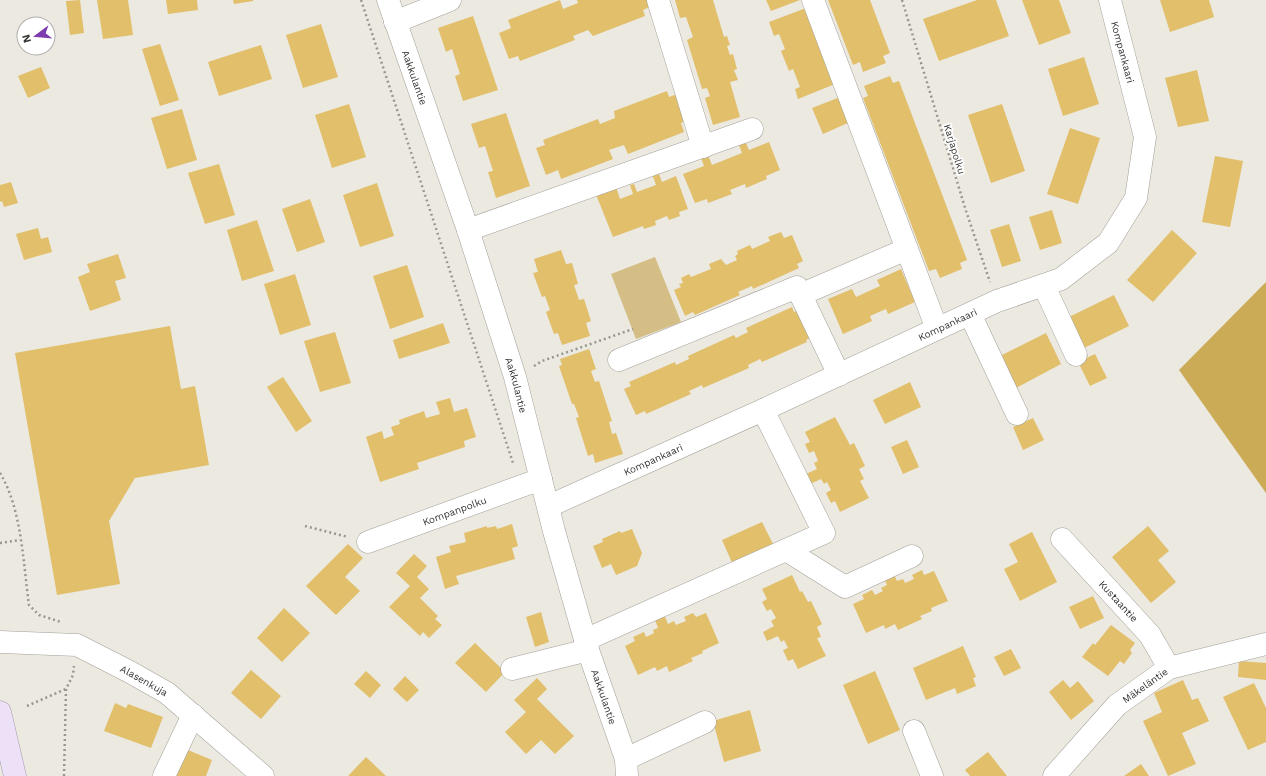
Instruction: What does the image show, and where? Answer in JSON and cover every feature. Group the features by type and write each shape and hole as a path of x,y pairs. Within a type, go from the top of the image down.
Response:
{"main road":[{"path":"0,712 15,776"}],"street":[{"name":"Aakkulantie","path":"388,0 468,230 515,377 586,645 626,767"},
{"path":"395,22 450,0"},
{"path":"658,0 703,147"},
{"path":"813,0 937,329"},
{"name":"Kompankaari","path":"549,506 763,410 997,301 1061,279 1108,243 1136,198 1145,138 1110,0"},
{"path":"468,230 752,129"},
{"path":"800,295 907,249"},
{"path":"1044,286 1076,355"},
{"path":"619,360 796,287 838,375"},
{"path":"970,314 1018,414"},
{"path":"512,668 586,645 824,533 763,410"},
{"name":"Kompanpolku","path":"368,542 541,479"},
{"name":"Kustaantie","path":"1062,539 1150,635 1169,668"},
{"path":"786,550 845,587 912,556"},
{"name":"Alasenkuja","path":"0,642 77,645 130,672 167,693 263,776"},
{"name":"Mäkeläntie","path":"1054,776 1117,705 1169,668 1266,644"},
{"path":"164,776 193,714"},
{"path":"626,767 705,722"},
{"path":"914,731 932,776"}],"path":[{"path":"361,0 397,104 521,487"},
{"name":"Karjapolku","path":"902,0 966,211 997,301"},
{"path":"515,377 542,361 633,329"},
{"path":"305,526 368,542"},
{"path":"0,543 20,540"},
{"path":"27,706 66,689"}],"shaded area":[{"path":"655,257 681,322 636,339 611,274"},
{"path":"1266,282 1266,493 1179,370"}],"building":[{"path":"80,0 84,33 70,35 66,1"},
{"path":"97,0 128,0 133,35 103,39"},
{"path":"166,0 197,0 198,10 168,14"},
{"path":"233,0 253,0 253,1 234,4"},
{"path":"560,0 563,9 578,3 577,0 652,0 654,5 643,10 645,16 593,36 588,30 573,36 575,40 520,61 518,56 509,59 499,33 511,28 508,20"},
{"path":"675,0 713,0 724,37 727,36 730,45 727,46 730,55 733,54 737,69 734,70 738,80 730,82 740,117 713,125 705,98 710,96 707,88 702,89 687,40 693,37 686,17 680,18"},
{"path":"766,0 800,0 771,11"},
{"path":"828,0 870,0 890,53 883,56 886,63 863,72 860,62 853,65"},
{"path":"977,0 996,0 1009,36 939,61 923,19"},
{"path":"1022,0 1059,0 1071,33 1039,45"},
{"path":"1160,0 1209,0 1214,17 1170,32"},
{"path":"806,8 835,84 798,99 795,89 800,87 793,69 789,71 781,51 785,49 779,34 774,36 769,22"},
{"path":"473,16 498,90 463,101 455,76 460,74 452,49 446,52 438,28"},
{"path":"321,24 338,77 303,88 286,35"},
{"path":"160,44 179,100 160,106 142,49"},
{"path":"261,45 272,79 219,96 208,62"},
{"path":"1084,57 1099,104 1063,116 1048,69"},
{"path":"41,67 50,88 28,98 18,76"},
{"path":"1197,70 1209,121 1178,127 1165,78"},
{"path":"890,76 893,83 899,81 967,260 960,263 962,269 940,278 936,269 929,271 863,98 868,96 864,86"},
{"path":"667,91 669,97 680,93 690,119 681,123 684,132 628,154 624,145 609,150 613,159 561,179 558,170 546,175 536,148 545,145 543,140 598,119 600,124 615,118 614,111"},
{"path":"840,97 850,122 823,134 812,108"},
{"path":"349,104 366,157 332,168 315,115"},
{"path":"1002,104 1025,171 991,183 968,115"},
{"path":"182,109 197,160 167,169 151,118"},
{"path":"506,113 530,186 496,198 488,172 493,171 485,146 479,148 471,124"},
{"path":"1070,128 1100,138 1078,204 1047,194"},
{"path":"769,142 780,170 766,176 767,179 746,188 745,184 730,190 732,194 708,203 707,199 695,203 683,174 704,166 701,158 708,155 712,165 742,153 739,145 746,143 749,150"},
{"path":"1215,156 1243,161 1230,227 1202,222"},
{"path":"219,164 235,215 205,224 188,173"},
{"path":"658,171 662,182 676,176 688,209 679,212 680,216 669,220 667,216 655,221 656,225 644,229 643,226 613,237 595,192 615,184 620,199 633,194 630,185 634,184 637,192 656,185 652,174"},
{"path":"11,182 18,203 4,207 2,201 0,202 0,185"},
{"path":"377,183 394,236 360,247 343,195"},
{"path":"310,199 325,242 297,252 282,209"},
{"path":"1052,210 1062,243 1040,250 1029,217"},
{"path":"257,220 274,271 242,281 227,230"},
{"path":"1009,224 1021,261 1002,267 990,230"},
{"path":"38,228 41,239 48,237 52,252 24,260 16,234"},
{"path":"1172,230 1197,253 1153,302 1127,280"},
{"path":"781,232 784,238 792,235 803,261 797,264 799,268 753,289 752,286 738,292 740,295 695,315 693,312 685,316 674,290 681,287 679,284 683,283 681,278 689,274 691,277 711,269 709,264 721,259 726,265 737,260 735,256 738,254 737,251 750,245 752,249 770,241 768,237"},
{"path":"561,250 566,264 572,263 578,284 574,285 579,300 584,299 591,321 586,323 590,336 562,345 558,333 554,334 546,312 550,310 545,296 542,297 533,273 538,272 534,259"},
{"path":"118,254 126,278 115,281 121,300 90,311 78,277 90,272 87,264"},
{"path":"407,265 424,317 390,329 373,276"},
{"path":"901,269 915,302 888,314 886,309 870,316 872,321 843,334 828,299 852,289 856,297 880,286 877,280"},
{"path":"295,274 311,325 280,335 264,284"},
{"path":"1114,295 1129,326 1082,349 1067,318"},
{"path":"792,307 794,312 800,309 812,337 806,340 807,342 762,362 760,359 748,365 749,368 703,388 702,385 689,391 691,394 646,414 645,411 636,415 624,389 631,386 629,382 675,362 676,365 689,359 688,356 734,335 736,338 748,332 746,328"},
{"path":"443,323 450,343 399,359 393,340"},
{"path":"170,326 181,389 195,386 209,465 135,478 109,521 120,584 57,595 15,353"},
{"path":"335,332 351,383 320,392 304,341"},
{"path":"1046,333 1061,364 1014,389 998,357"},
{"path":"589,349 596,369 591,371 595,382 599,381 612,421 609,422 612,434 616,433 623,454 595,463 593,454 588,456 576,418 579,417 574,404 572,404 559,366 562,365 560,359"},
{"path":"1095,354 1107,378 1090,386 1078,362"},
{"path":"283,377 312,421 296,432 267,387"},
{"path":"910,382 921,407 885,424 873,400"},
{"path":"450,398 454,412 467,408 476,437 464,441 465,447 417,463 419,469 380,482 366,437 382,431 384,439 394,435 391,427 400,424 399,420 424,411 426,418 440,414 436,402"},
{"path":"835,417 850,445 854,443 865,466 859,469 864,479 860,481 869,498 840,512 835,501 831,503 826,493 831,490 827,482 824,484 821,479 810,484 806,474 817,469 814,463 818,461 814,451 809,453 805,444 810,442 805,432"},
{"path":"1033,418 1044,440 1023,450 1013,427"},
{"path":"907,440 919,467 903,474 891,447"},
{"path":"762,522 775,548 734,567 722,540"},
{"path":"512,524 518,546 512,548 515,559 456,576 459,584 445,589 436,557 451,552 449,546 466,542 464,533 487,526 487,528 496,526 497,529"},
{"path":"1148,526 1169,551 1158,560 1176,582 1151,603 1112,557"},
{"path":"632,529 642,553 637,566 616,575 611,564 602,568 593,546 603,542 602,539 620,531 621,533"},
{"path":"1032,532 1057,582 1020,601 1004,569 1018,562 1009,544"},
{"path":"348,544 363,558 345,577 360,591 336,615 306,586"},
{"path":"414,554 427,566 417,577 429,589 420,598 438,616 435,619 442,625 429,638 423,632 420,636 389,607 410,586 396,573"},
{"path":"892,570 897,581 903,579 905,583 914,579 912,575 922,570 924,575 934,571 948,601 931,608 932,611 920,616 922,619 898,630 895,624 885,629 884,625 866,633 853,604 864,599 862,595 872,590 875,595 883,591 881,588 887,585 882,574"},
{"path":"792,575 800,592 802,591 808,602 811,601 822,624 817,627 821,637 817,638 826,656 798,669 793,659 788,661 783,650 788,648 784,640 781,642 778,636 767,641 763,632 774,626 771,621 776,618 771,609 767,611 762,602 767,599 762,589"},
{"path":"1093,596 1104,618 1080,629 1069,607"},
{"path":"284,608 310,633 282,662 257,638"},
{"path":"541,612 549,642 535,647 526,617"},
{"path":"663,612 668,624 674,621 676,625 686,621 684,617 693,613 696,617 706,613 719,643 702,651 703,653 691,658 693,661 669,672 667,666 657,671 655,667 638,675 625,646 635,641 633,637 644,632 646,637 654,633 653,630 658,628 654,617"},
{"path":"1111,625 1135,643 1130,650 1132,653 1124,664 1120,661 1108,676 1082,657 1093,643 1095,645"},
{"path":"475,643 505,672 486,692 455,663"},
{"path":"963,646 976,677 973,678 976,686 957,694 955,688 926,700 913,668"},
{"path":"1011,649 1021,668 1004,676 994,657"},
{"path":"1239,661 1266,663 1266,680 1238,677"},
{"path":"251,670 281,696 261,719 231,693"},
{"path":"366,671 381,685 370,698 354,684"},
{"path":"875,671 900,730 868,744 843,685"},
{"path":"405,676 419,690 407,702 393,689"},
{"path":"537,678 547,689 537,699 574,736 555,754 541,740 526,754 505,732 526,712 514,700"},
{"path":"1063,680 1070,688 1078,681 1094,701 1071,720 1049,692"},
{"path":"1183,680 1192,700 1198,698 1209,721 1182,733 1196,764 1168,776 1143,721 1162,712 1154,693"},
{"path":"1254,683 1266,708 1266,742 1248,750 1223,697"},
{"path":"115,703 126,708 128,704 163,717 151,748 104,731"},
{"path":"750,710 761,751 724,762 713,721"},
{"path":"183,748 212,760 206,776 171,776"},
{"path":"988,752 1007,776 970,776 965,770"},
{"path":"366,757 386,776 348,776"},
{"path":"1141,764 1149,776 1124,776"}]}
